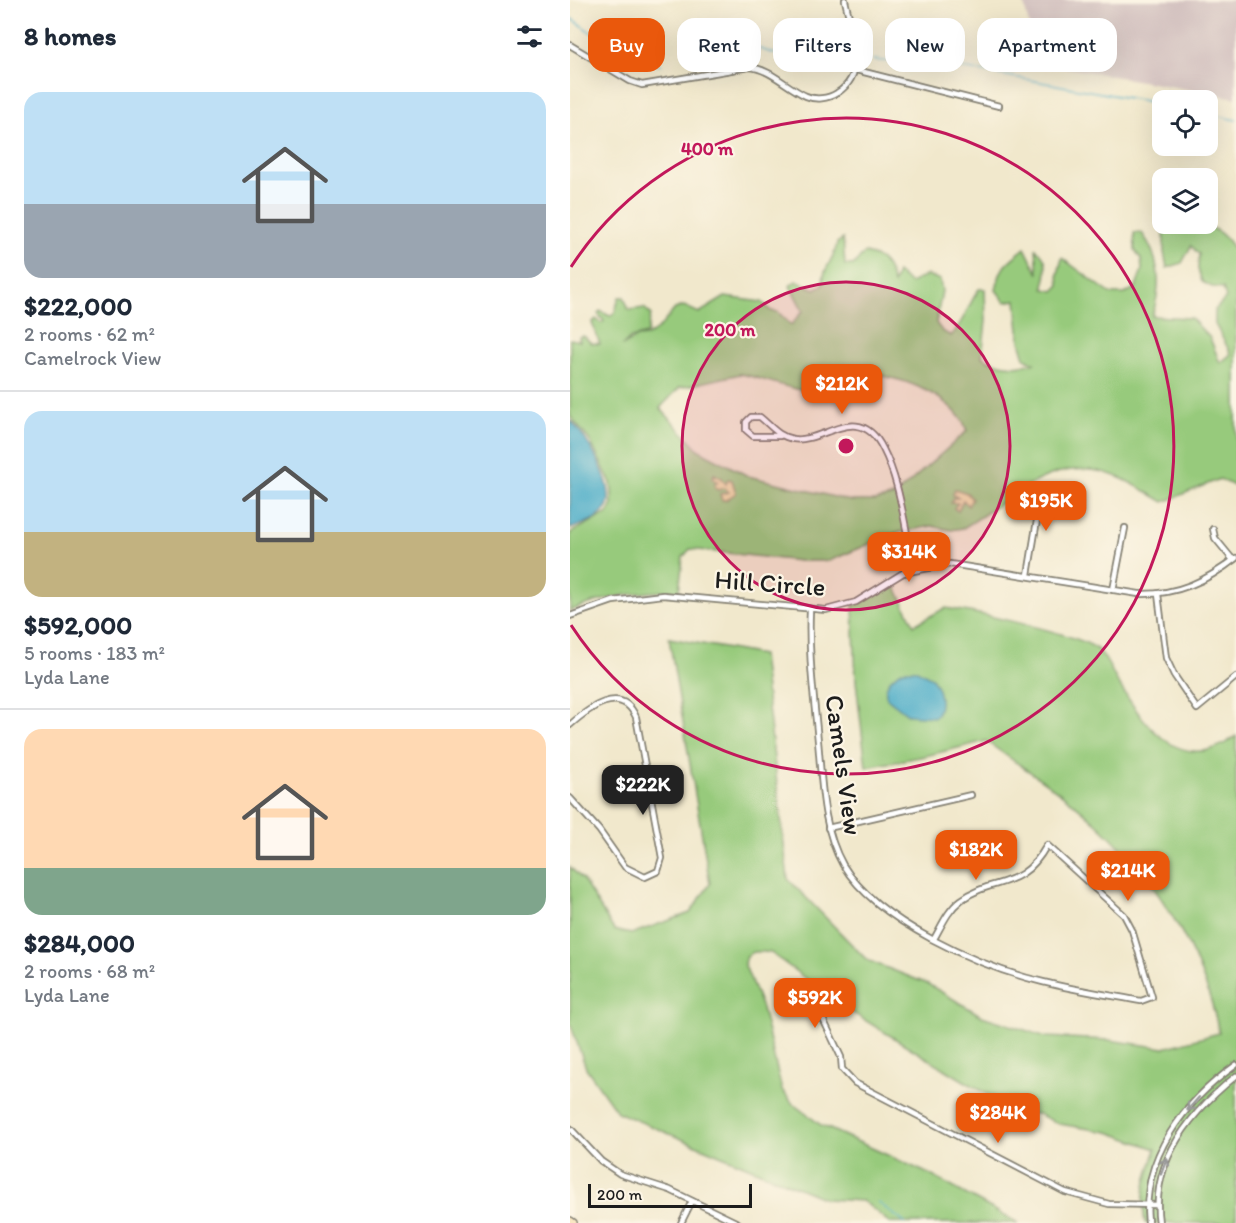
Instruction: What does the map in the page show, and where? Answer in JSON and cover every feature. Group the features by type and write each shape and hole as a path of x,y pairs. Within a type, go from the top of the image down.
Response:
{"street":[{"path":"845,0 849,18"},
{"path":"570,45 630,81 648,86 748,67 766,72 809,97 821,98 842,90 855,72"},
{"path":"864,72 999,106"},
{"path":"780,436 760,417 752,417 746,422 746,430 753,436 806,439 844,426 859,428 876,439 886,456 905,516 915,569"},
{"path":"1028,575 1040,502 1036,492"},
{"path":"1113,590 1125,528"},
{"path":"1213,529 1215,538 1234,559"},
{"name":"Hill Circle","path":"570,616 613,601 663,595 810,610 836,608 856,602 894,578 915,569 960,564 1113,590 1158,594 1196,584 1234,559"},
{"path":"1158,594 1166,658 1174,675 1197,709 1236,677"},
{"name":"Camels View","path":"810,610 809,648 828,828 839,857 858,885 898,917 934,939 999,969 1043,983 1141,1001 1152,997 1132,930 1124,915 1047,845 1033,865 1015,879 969,895 957,904 934,939"},
{"path":"570,725 588,709 606,700 621,702 635,713 662,858 658,871 645,877 625,867 599,830 570,798"},
{"path":"828,828 971,795"},
{"path":"807,985 841,1057 842,1069 855,1083 1065,1192 1106,1204 1157,1205"},
{"path":"1148,1223 1148,1185 1156,1160 1173,1128 1197,1099 1236,1065"},
{"path":"1159,1223 1157,1205 1161,1174 1169,1153 1199,1112 1236,1076"},
{"path":"570,1128 611,1168 630,1178 661,1187 692,1200 738,1223"},
{"path":"681,1223 692,1200"}],"shaded area":[{"path":"1023,0 1236,0 1236,98 1218,95 1218,90 1191,90 1090,72 1117,72 1117,18 1027,18"}],"green space":[{"path":"1218,232 1236,253 1236,487 1220,479 1164,502 1134,484 1115,476 1092,470 1072,470 1034,482 963,528 951,530 932,526 896,533 829,561 799,561 690,549 683,557 679,591 623,595 570,611 570,533 608,513 612,504 612,493 611,483 590,441 570,416 570,339 580,341 579,337 584,336 591,343 600,344 592,323 596,319 601,323 604,321 598,314 600,311 610,316 615,312 619,297 624,297 629,310 644,308 651,314 647,334 631,338 622,346 637,337 647,336 659,328 675,309 684,306 699,313 725,297 762,302 771,311 778,312 791,325 803,311 790,286 796,281 815,289 823,285 824,274 837,243 843,239 845,265 853,265 865,253 877,257 885,264 893,285 897,272 910,283 927,275 940,280 942,291 936,323 942,331 951,336 979,289 985,289 986,321 982,357 1014,366 1034,363 1025,358 1020,341 1016,300 1005,302 996,290 1005,265 1025,248 1038,274 1036,249 1044,257 1045,262 1044,289 1054,291 1059,286 1058,274 1062,258 1111,294 1125,294 1136,287 1142,270 1141,259 1135,250 1134,233 1142,233 1153,253 1158,273 1157,294 1152,316 1191,318 1210,338 1220,363 1231,354 1215,324 1215,310 1226,298 1223,288 1212,287 1202,282 1198,269 1199,254 1191,246 1182,263 1167,268 1164,234 1218,234","holes":["740,374 811,391 854,375 885,376 919,387 935,396 960,418 967,431 894,496 875,501 851,501 748,476 699,450 660,408 679,388"]},
{"path":"894,583 914,625 945,608 1026,624 1088,644 1104,657 1128,698 1152,729 1166,741 1181,749 1198,751 1216,748 1236,736 1236,1223 1145,1223 1144,1193 1156,1149 1108,1132 1059,1124 1038,1114 1024,1114 966,1082 848,1010 771,953 751,953 745,958 744,963 762,1008 782,1090 793,1104 821,1125 927,1173 1018,1223 890,1223 863,1201 825,1199 617,1112 586,1068 570,1023 570,867 583,880 614,930 631,934 690,913 710,884 669,638 762,655 788,879 867,960 928,984 982,1016 1046,1037 1109,1040 1164,1048 1219,1033 1200,972 1187,942 1170,913 1132,860 1086,814 1062,795 986,741 866,767 856,681 853,606"}],"sand":[{"path":"714,474 722,478 726,484 728,479 732,480 736,493 722,500 720,494 729,492 724,488 718,490 715,488 718,482 713,479"},
{"path":"955,489 967,493 972,499 968,506 963,500 958,511 954,508 958,503 951,503 953,498 960,498 953,495"}],"water":[{"path":"570,420 584,437 598,462 608,488 609,499 606,508 599,516 570,529"},
{"path":"903,670 917,670 932,678 940,698 935,717 909,715 887,698 887,685 895,675"}],"waterway":[{"path":"570,18 588,30"},
{"path":"761,49 773,53"},
{"path":"873,60 968,69 1152,102"},
{"path":"1218,116 1236,120"},
{"path":"879,1203 905,1223"}]}
